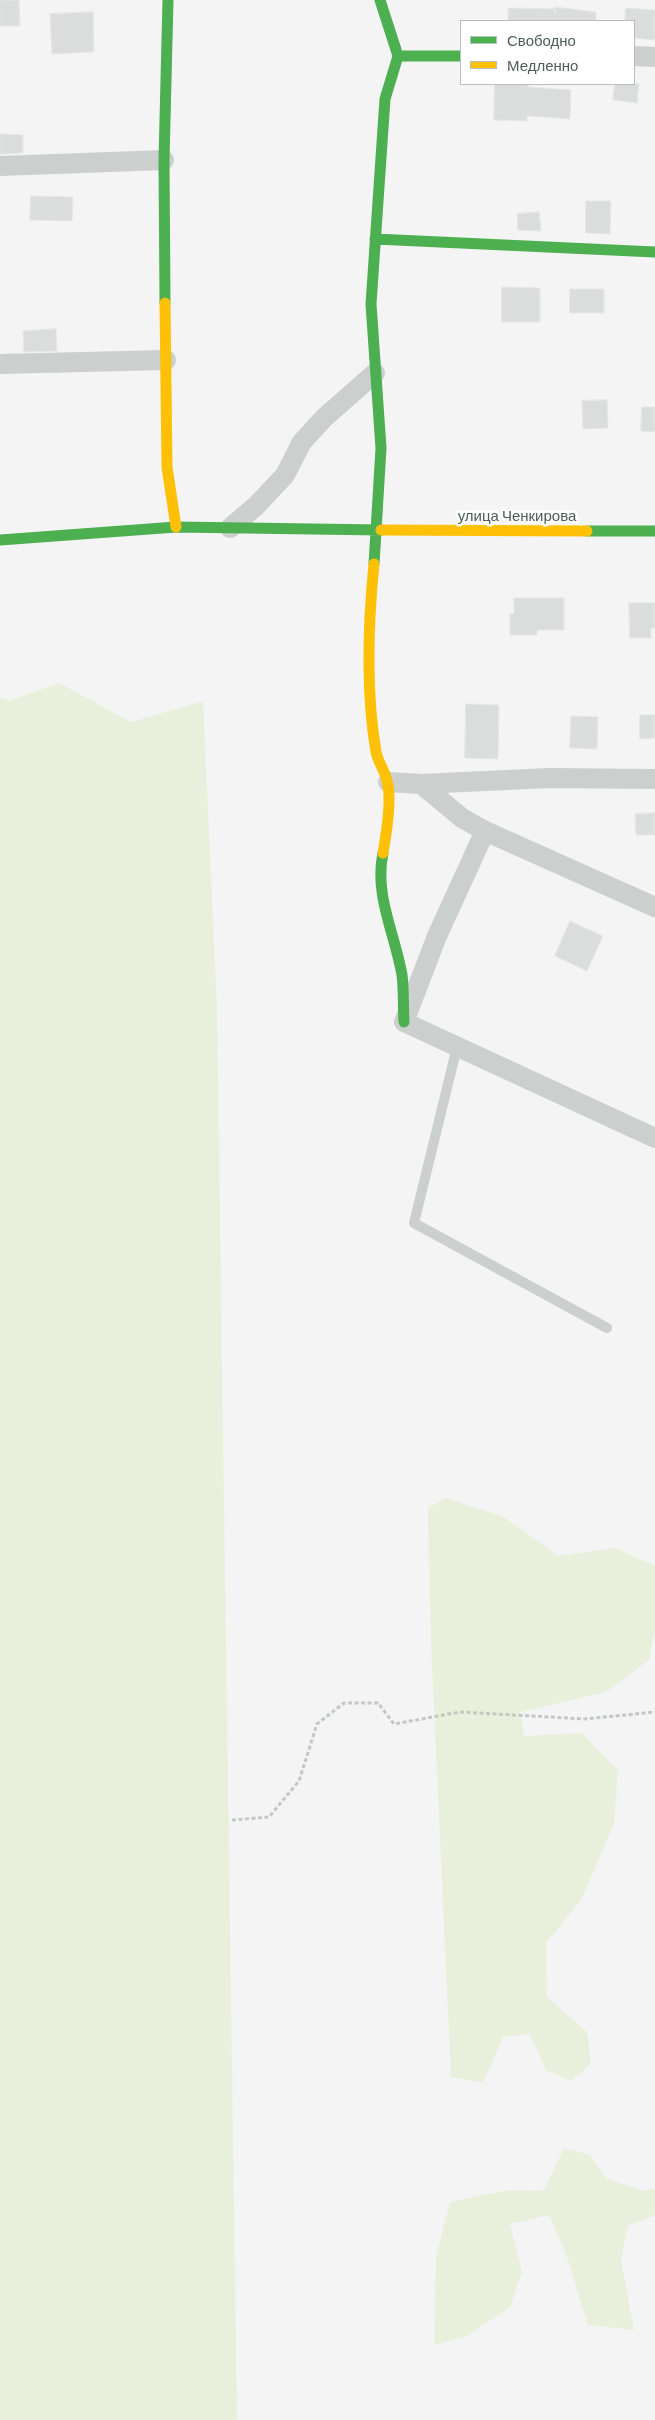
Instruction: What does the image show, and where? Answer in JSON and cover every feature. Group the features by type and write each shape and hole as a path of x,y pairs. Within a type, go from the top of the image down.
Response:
{"street":[{"path":"168,0 164,160 167,467 176,527"},
{"path":"380,0 398,56 385,99 371,304 381,448 378,530 370,607 370,696 376,754 388,782 387,833 380,866 380,888 402,976 404,1022"},
{"path":"398,56 460,56"},
{"path":"635,56 655,56"},
{"path":"0,166 164,160"},
{"path":"376,239 655,252"},
{"path":"0,364 166,360"},
{"path":"230,528 256,506 285,475 302,442 324,418 376,373"},
{"name":"улица Ченкирова","path":"0,540 176,527 655,531"},
{"path":"388,782 421,784 549,778 655,779"},
{"path":"421,784 462,818 485,831 655,907"},
{"path":"404,1022 437,936 485,831"},
{"path":"404,1022 655,1138"}],"lane":[{"path":"458,1047 414,1223 607,1328"}],"path":[{"path":"232,1820 270,1817 299,1781 317,1724 344,1702 378,1703 394,1724 460,1712 585,1719 655,1712"}],"green space":[{"path":"59,683 131,722 203,701 217,1008 237,2420 0,2420 0,697 9,701"},
{"path":"445,1498 502,1516 559,1556 615,1548 655,1566 655,1631 649,1660 606,1692 520,1712 524,1736 582,1733 618,1771 614,1824 581,1900 546,1943 547,1997 587,2032 591,2064 571,2081 546,2070 530,2034 503,2037 483,2083 451,2077 431,1643 428,1508"},
{"path":"564,2148 590,2155 607,2179 645,2191 655,2188 655,2215 628,2226 621,2260 634,2330 588,2325 566,2254 549,2215 510,2224 522,2272 510,2307 465,2337 434,2345 436,2257 450,2202 503,2191 544,2190"}],"building":[{"path":"0,0 19,0 20,26 0,26"},
{"path":"555,7 596,12 596,20 508,20 508,8 555,9"},
{"path":"626,8 655,10 655,40 635,38 635,20 625,20"},
{"path":"93,12 94,52 52,54 50,14"},
{"path":"639,84 637,103 613,100 615,85"},
{"path":"495,85 528,85 528,87 571,90 570,119 527,116 527,121 494,120"},
{"path":"0,134 23,135 23,153 0,154"},
{"path":"31,196 73,197 72,221 30,220"},
{"path":"586,201 611,201 610,234 586,233"},
{"path":"539,212 541,231 518,230 517,214"},
{"path":"502,287 540,288 540,322 502,322"},
{"path":"570,289 604,289 604,313 570,313"},
{"path":"56,329 57,351 24,352 23,331"},
{"path":"607,400 608,428 583,429 582,401"},
{"path":"642,407 655,407 655,432 641,431"},
{"path":"514,598 564,598 564,630 537,630 537,635 510,635 510,614 514,614"},
{"path":"629,603 655,603 655,628 651,628 651,638 630,638"},
{"path":"466,704 499,705 498,759 465,758"},
{"path":"640,715 655,715 655,738 640,739"},
{"path":"571,716 598,717 597,749 570,748"},
{"path":"655,813 655,835 636,835 635,814"},
{"path":"570,921 603,936 587,971 555,956"}],"traffic: fast":[{"path":"165,303 164,160 168,0"},
{"path":"374,564 381,448 371,304 385,99 398,56 380,0"},
{"path":"398,56 460,56"},
{"path":"375,239 655,252"},
{"path":"0,540 176,527 381,530"},
{"path":"587,531 655,531"},
{"path":"383,853 381,884 386,914 402,975 404,1022"}],"traffic: slow":[{"path":"165,303 167,467 176,527"},
{"path":"381,530 587,531"},
{"path":"374,564 370,610 369,682 376,752 386,777 389,797 383,853"}]}
